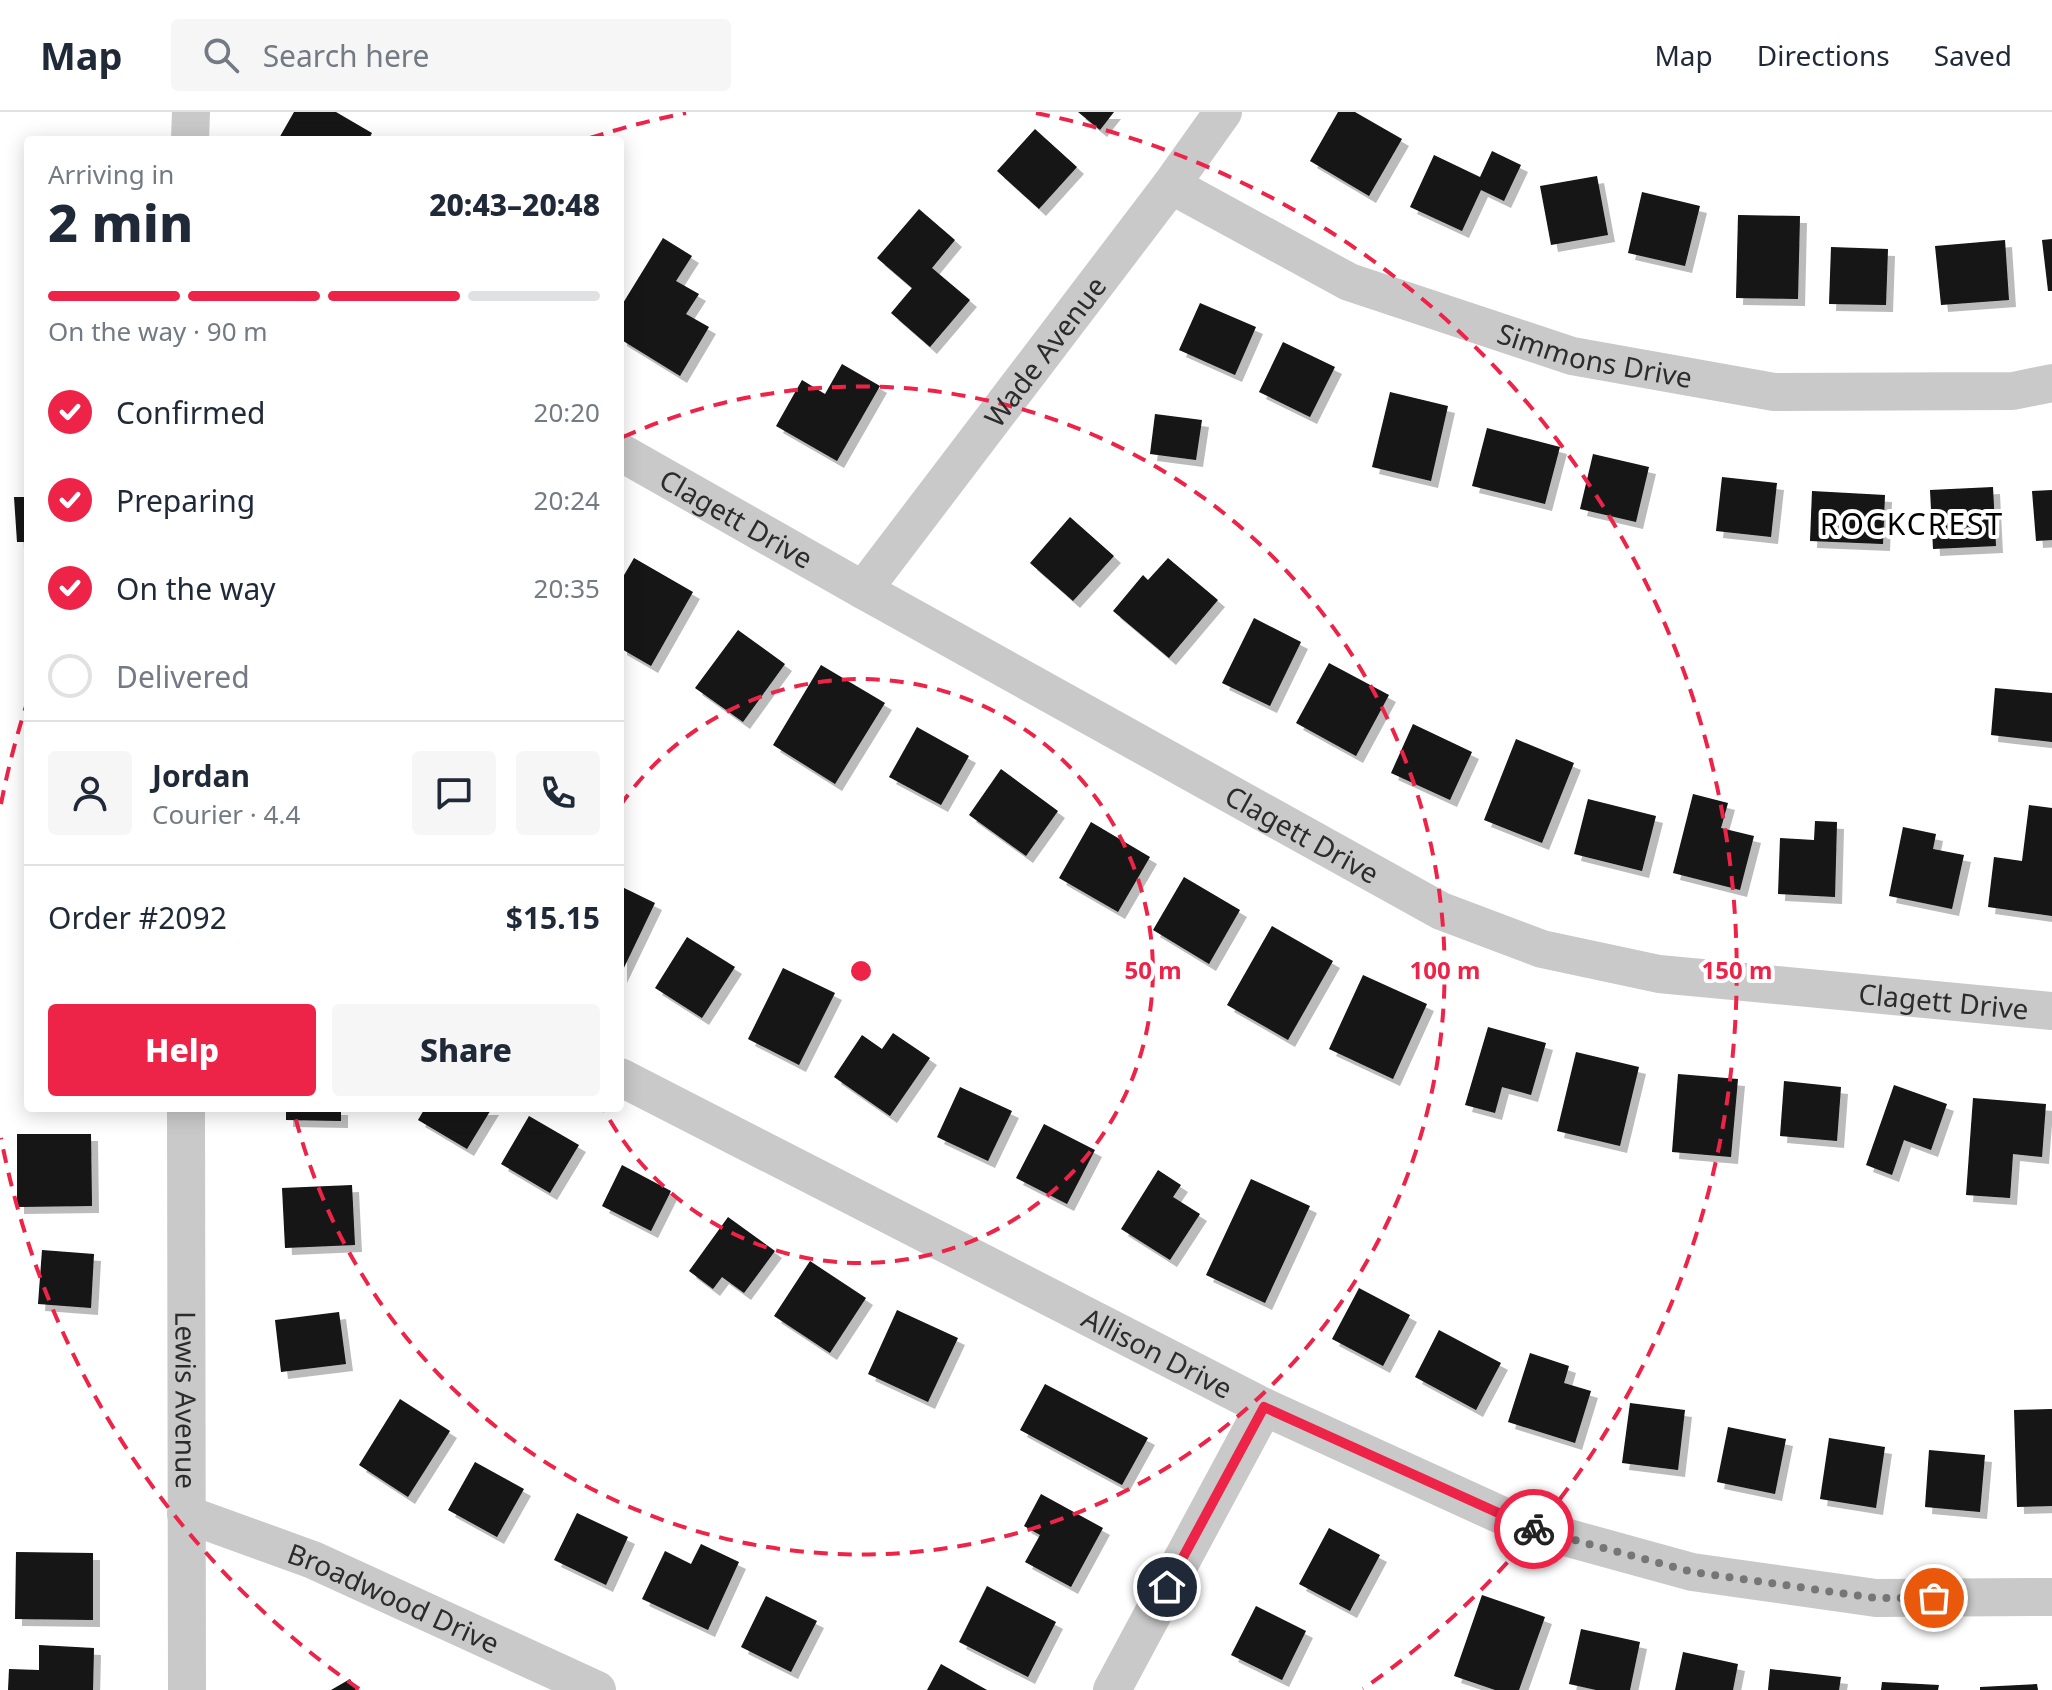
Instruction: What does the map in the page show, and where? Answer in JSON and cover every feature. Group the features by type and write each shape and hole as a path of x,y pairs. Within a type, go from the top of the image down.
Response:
{"street":[{"path":"190,136 191,112"},
{"name":"Wade Avenue","path":"863,590 1223,112"},
{"name":"Simmons Drive","path":"1171,185 1349,282 1572,356 1774,392 2013,391 2052,383"},
{"name":"Clagett Drive","path":"624,454 1441,911 1542,949 1659,974 2052,1011"},
{"name":"Allison Drive","path":"624,1079 1264,1407 1525,1526 1692,1572 1876,1598 2052,1597"},
{"name":"Lewis Avenue","path":"186,1112 187,1690"},
{"path":"1112,1690 1264,1407"},
{"name":"Broadwood Drive","path":"186,1514 313,1560 597,1690"}],"building":[{"path":"294,112 336,112 372,133 370,136 280,136"},
{"path":"1078,112 1114,112 1100,130"},
{"path":"1338,112 1355,112 1402,139 1369,196 1310,161"},
{"path":"1035,129 1077,167 1039,209 997,171"},
{"path":"1492,151 1521,165 1504,201 1481,190 1462,231 1410,207 1434,155 1480,177"},
{"path":"1597,176 1608,235 1551,245 1540,186"},
{"path":"1642,192 1700,206 1685,266 1628,253"},
{"path":"919,209 955,240 932,268 970,300 930,347 891,313 912,288 877,258"},
{"path":"1738,215 1800,216 1798,299 1736,298"},
{"path":"663,238 692,256 676,281 699,294 686,314 709,327 680,376 624,341 624,301"},
{"path":"2052,239 2052,291 2048,291 2042,240"},
{"path":"2005,240 2009,300 1941,305 1935,246"},
{"path":"1831,247 1888,249 1886,305 1829,304"},
{"path":"1200,303 1256,327 1235,375 1179,350"},
{"path":"1283,342 1335,367 1310,417 1259,392"},
{"path":"842,364 880,386 837,461 776,426 802,380 825,394"},
{"path":"1390,392 1448,406 1431,481 1372,467"},
{"path":"1155,414 1202,420 1196,460 1150,454"},
{"path":"1487,428 1560,447 1545,504 1472,486"},
{"path":"1593,454 1649,467 1636,522 1580,509"},
{"path":"1722,477 1777,483 1771,537 1716,531"},
{"path":"1993,487 1996,546 1933,549 1930,490"},
{"path":"2052,490 2052,540 2036,541 2032,491"},
{"path":"1812,491 1885,495 1883,544 1810,541"},
{"path":"14,497 24,497 24,542 17,542"},
{"path":"1070,517 1114,556 1073,601 1030,563"},
{"path":"634,558 693,592 651,666 624,650 624,575"},
{"path":"1168,558 1218,600 1169,658 1113,611 1143,575 1148,580"},
{"path":"1254,618 1301,642 1270,706 1222,683"},
{"path":"738,630 785,664 743,722 695,688"},
{"path":"1329,663 1389,695 1356,756 1296,723"},
{"path":"821,665 885,703 835,784 773,745"},
{"path":"1995,688 2052,693 2052,742 1991,735"},
{"path":"1413,724 1472,752 1450,800 1391,773"},
{"path":"917,727 969,756 941,805 889,777"},
{"path":"1516,739 1574,763 1542,843 1484,820"},
{"path":"1001,769 1058,811 1026,856 969,815"},
{"path":"1693,794 1728,803 1721,828 1754,836 1740,890 1673,873"},
{"path":"1588,799 1656,816 1642,871 1574,854"},
{"path":"2029,805 2052,808 2052,916 1988,907 1994,857 2022,861"},
{"path":"1815,821 1837,822 1835,897 1778,894 1780,838 1814,840"},
{"path":"1091,822 1150,857 1118,912 1059,878"},
{"path":"1903,827 1936,834 1933,849 1964,855 1952,909 1889,896"},
{"path":"1184,877 1240,910 1209,964 1153,930"},
{"path":"624,888 655,903 624,968"},
{"path":"1272,926 1333,961 1288,1040 1227,1005"},
{"path":"687,937 735,967 702,1018 655,988"},
{"path":"783,968 835,993 799,1065 748,1039"},
{"path":"1363,975 1427,1004 1393,1079 1329,1049"},
{"path":"1488,1027 1546,1043 1531,1095 1502,1087 1495,1113 1465,1105"},
{"path":"893,1033 930,1058 890,1116 834,1077 862,1035 882,1049"},
{"path":"1576,1052 1639,1067 1620,1146 1557,1131"},
{"path":"1678,1074 1738,1079 1731,1157 1672,1152"},
{"path":"1784,1081 1841,1087 1837,1141 1780,1136"},
{"path":"1894,1085 1947,1104 1931,1150 1904,1140 1892,1175 1866,1165"},
{"path":"960,1087 1012,1111 988,1161 937,1137"},
{"path":"1973,1098 2046,1104 2042,1157 2013,1154 2010,1198 1966,1195"},
{"path":"286,1112 341,1112 341,1121 286,1120"},
{"path":"423,1112 490,1112 467,1149 418,1120"},
{"path":"529,1116 579,1145 550,1193 501,1164"},
{"path":"1044,1124 1095,1150 1067,1204 1016,1178"},
{"path":"17,1134 91,1134 92,1206 17,1207"},
{"path":"622,1165 671,1191 651,1231 602,1206"},
{"path":"1158,1170 1181,1185 1173,1197 1200,1214 1170,1260 1121,1229"},
{"path":"1251,1179 1310,1206 1265,1303 1206,1275"},
{"path":"352,1185 355,1245 285,1248 282,1188"},
{"path":"728,1217 775,1251 744,1293 722,1277 713,1289 689,1271"},
{"path":"42,1250 94,1254 91,1308 38,1304"},
{"path":"810,1261 866,1298 830,1353 774,1316"},
{"path":"1359,1288 1410,1315 1383,1366 1332,1339"},
{"path":"897,1310 958,1338 928,1402 868,1374"},
{"path":"339,1312 346,1364 281,1372 275,1320"},
{"path":"1439,1330 1501,1363 1476,1410 1415,1377"},
{"path":"1530,1353 1569,1366 1564,1383 1591,1391 1575,1443 1508,1422"},
{"path":"1045,1384 1148,1438 1122,1485 1020,1430"},
{"path":"400,1399 450,1431 408,1497 359,1465"},
{"path":"1630,1403 1685,1410 1678,1470 1622,1463"},
{"path":"2052,1409 2052,1506 2017,1507 2014,1410"},
{"path":"1728,1427 1786,1439 1775,1494 1717,1482"},
{"path":"1829,1438 1885,1447 1876,1508 1820,1499"},
{"path":"1929,1450 1985,1455 1980,1512 1925,1507"},
{"path":"475,1462 524,1489 497,1537 448,1510"},
{"path":"1041,1494 1103,1528 1071,1587 1025,1562 1040,1535 1024,1526"},
{"path":"577,1513 628,1537 606,1585 554,1560"},
{"path":"1329,1528 1380,1555 1350,1611 1299,1584"},
{"path":"701,1544 739,1562 708,1630 642,1599 665,1551 691,1564"},
{"path":"16,1552 93,1553 93,1620 15,1619"},
{"path":"987,1586 1056,1622 1028,1677 959,1642"},
{"path":"1482,1595 1545,1617 1519,1690 1495,1690 1454,1676"},
{"path":"766,1596 817,1621 791,1672 741,1647"},
{"path":"1256,1606 1306,1631 1282,1680 1231,1655"},
{"path":"1581,1629 1640,1642 1630,1690 1596,1690 1569,1684"},
{"path":"39,1645 94,1648 93,1690 8,1690 9,1669 39,1670"},
{"path":"1683,1652 1738,1664 1733,1690 1675,1690"},
{"path":"941,1664 987,1690 927,1690"},
{"path":"1770,1669 1841,1677 1839,1690 1768,1690"},
{"path":"350,1679 356,1690 331,1690"},
{"path":"1882,1682 1939,1685 1938,1690 1881,1690"},
{"path":"2037,1684 2038,1690 1980,1690 1980,1687"}],"way so far":[{"path":"1534,1529 1692,1572 1876,1598 1934,1598"}],"district":[{"name":"ROCKCREST","path":"1912,523"}],"route":[{"path":"1167,1587 1264,1407 1534,1529"}]}
